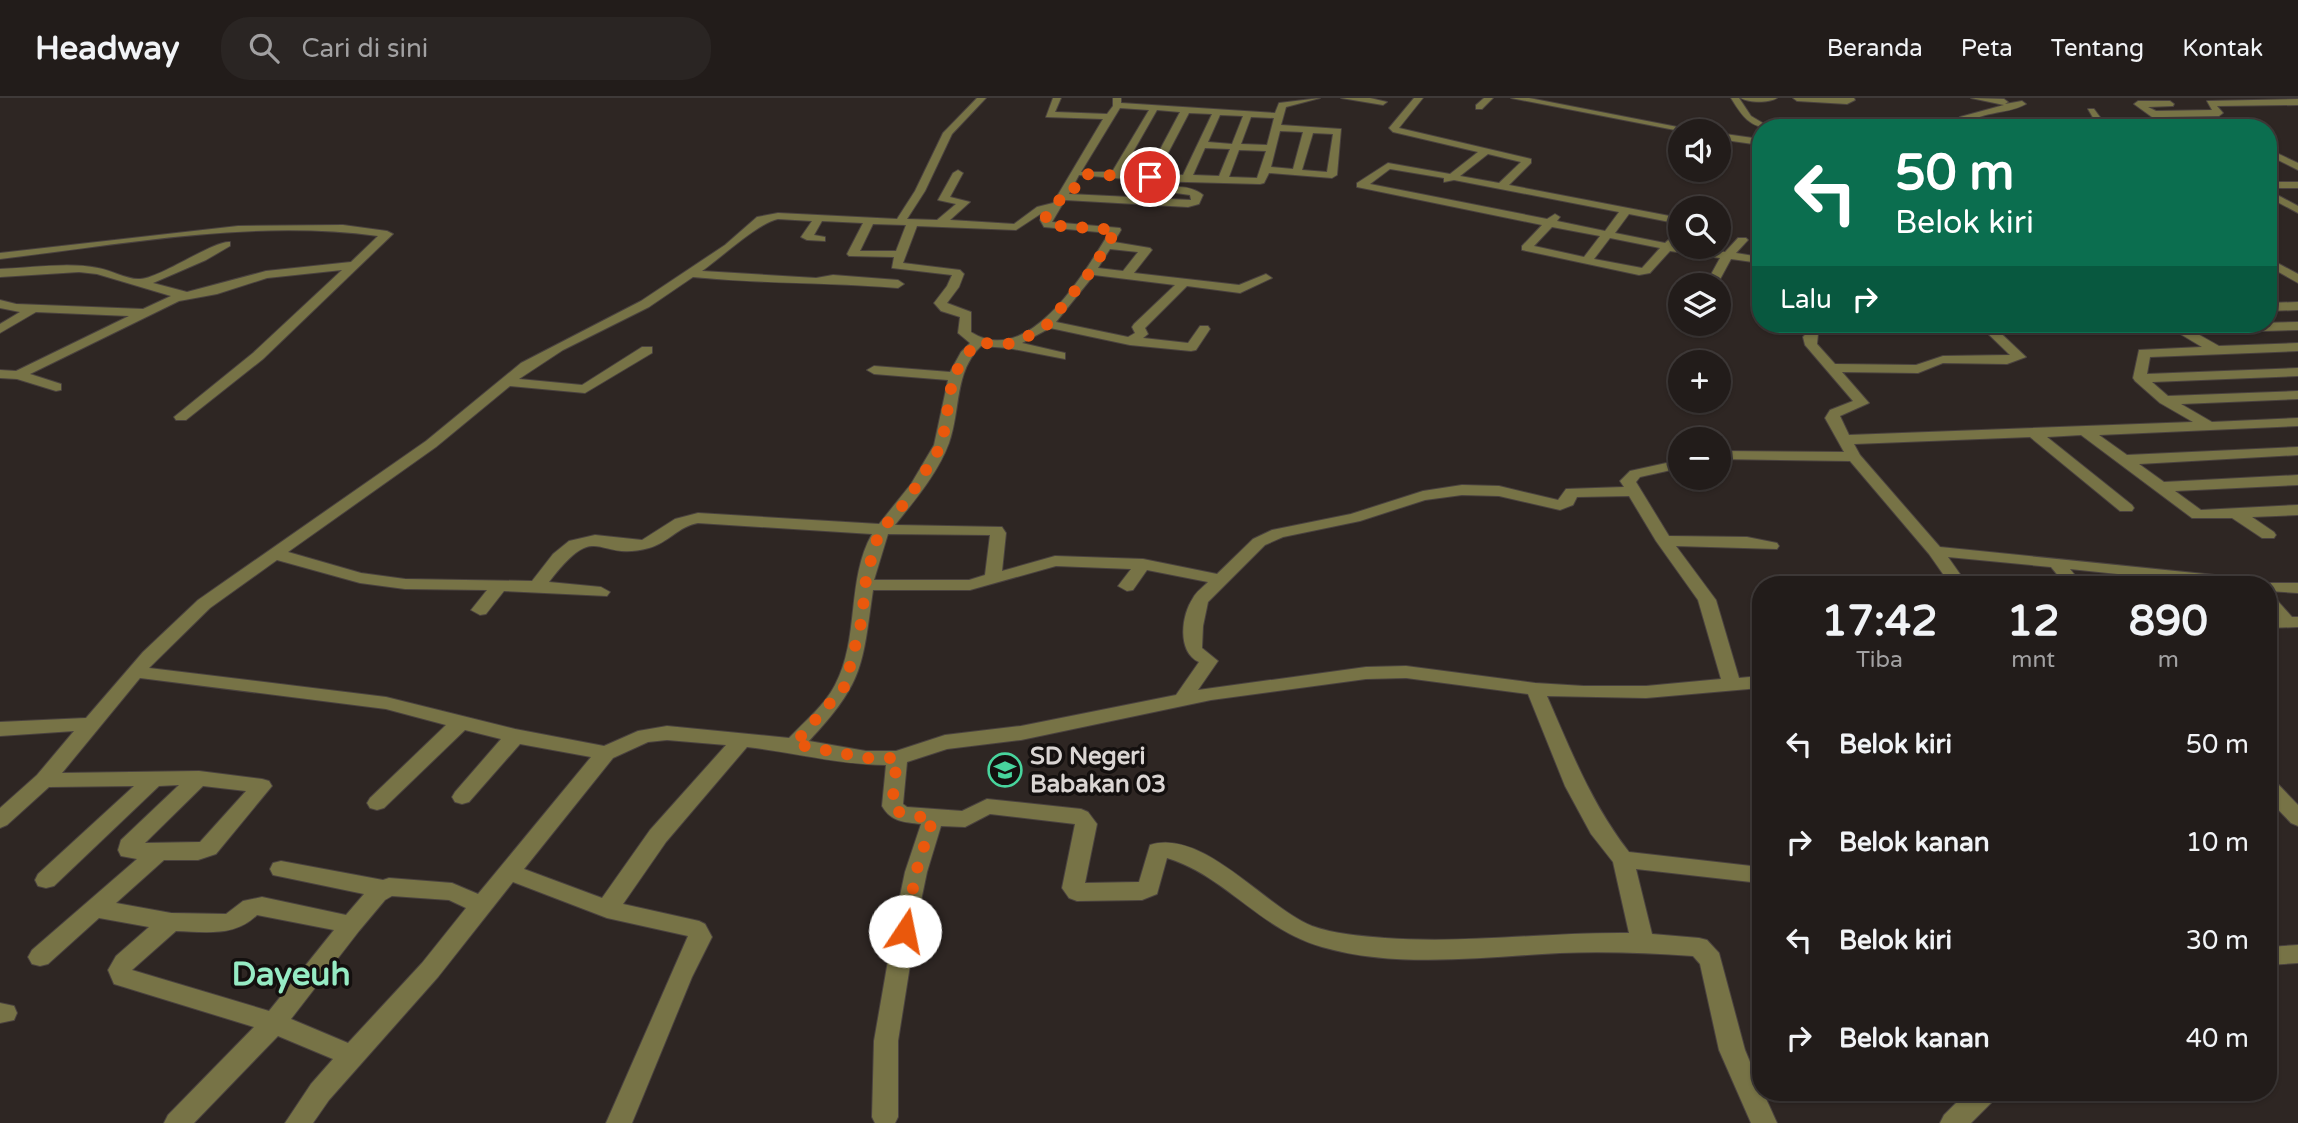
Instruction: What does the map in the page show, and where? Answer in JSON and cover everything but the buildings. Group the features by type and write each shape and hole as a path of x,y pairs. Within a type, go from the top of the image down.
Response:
{"street":[{"path":"982,98 948,133 906,222 896,266 958,274 953,287 940,303 944,308 967,315 964,333 978,342 1008,344 1060,356"},
{"path":"1057,98 1049,116 1110,117"},
{"path":"1265,104 1282,105 1315,98"},
{"path":"1345,98 1383,102"},
{"path":"1419,98 1395,130 1529,162 1502,187"},
{"path":"1479,107 1489,98"},
{"path":"1515,98 1592,109 1668,131"},
{"path":"1735,98 1752,120"},
{"path":"1745,98 1773,98"},
{"path":"1797,98 1847,101 1851,100 1850,98"},
{"path":"1975,98 2021,102"},
{"path":"1976,119 2021,102"},
{"path":"2210,106 2210,103 2298,102"},
{"path":"1062,200 1087,151 1119,103"},
{"path":"1119,103 1155,107 1190,106 1217,112 1278,116"},
{"path":"1008,344 1025,338 1048,324 1091,271 1108,245 1115,229 1068,229 1046,223 1045,218 1077,184 1119,103"},
{"path":"2154,114 2219,113 2210,106 2138,104 2161,119"},
{"path":"1083,174 1186,180 1262,180 1267,170 1269,148 1282,105"},
{"path":"1150,177 1190,106"},
{"path":"1115,175 1155,107"},
{"path":"2091,111 2097,119"},
{"path":"1186,180 1217,112"},
{"path":"1222,181 1248,114"},
{"path":"1267,170 1332,175 1339,131 1276,128"},
{"path":"1297,172 1309,129"},
{"path":"1731,138 1752,141"},
{"path":"1737,154 1743,139"},
{"path":"1200,145 1269,148"},
{"path":"1427,199 1486,151"},
{"path":"2277,156 2298,167"},
{"path":"1502,187 1391,166 1360,185 1427,199 1574,201 1668,219"},
{"path":"940,223 965,202 943,200 958,173"},
{"path":"1077,184 1154,189"},
{"path":"2277,185 2298,185"},
{"path":"1502,187 1506,200 1548,223 1668,247"},
{"path":"0,820 44,780 89,724 187,618 430,444 526,366 558,346 621,318 729,247 761,219 773,216 1017,227 1041,209 1062,200 1188,204 1195,202 1198,195 1193,192 1167,190"},
{"path":"2277,198 2298,210"},
{"path":"1574,201 1548,223 1526,248 1646,271 1668,248"},
{"path":"1587,261 1626,211"},
{"path":"819,218 807,237 821,239"},
{"path":"870,220 853,254 899,254"},
{"path":"0,257 208,230 343,228 387,234 258,356 181,417"},
{"path":"1731,252 1742,240"},
{"path":"65,268 111,242"},
{"path":"142,283 202,258 226,244"},
{"path":"1108,245 1146,250 1126,275"},
{"path":"1731,256 1752,259"},
{"path":"18,375 186,296 266,275 356,265"},
{"path":"2277,266 2298,279"},
{"path":"0,273 65,268 99,271 186,296"},
{"path":"1091,271 1245,289 1266,278"},
{"path":"692,273 780,281 820,282 833,279 898,284"},
{"path":"1130,341 1142,334 1138,327 1186,282"},
{"path":"0,304 33,309 145,313"},
{"path":"2277,307 2298,306"},
{"path":"0,329 33,309"},
{"path":"1048,324 1130,341 1191,347 1204,329"},
{"path":"2277,326 2298,326"},
{"path":"1812,333 1809,337 1811,345 1862,399 1863,403 1835,413 1832,418 1854,457 1935,551 1952,576"},
{"path":"1830,368 1918,369 1927,362 1942,359 2018,358 1993,333"},
{"path":"2186,333 2216,350"},
{"path":"794,744 845,686 862,619 865,585 874,547 881,530 909,498 942,444 953,376 978,342"},
{"path":"2140,378 2144,353 2298,347"},
{"path":"508,382 585,389 647,351"},
{"path":"874,370 953,376"},
{"path":"2140,378 2298,372"},
{"path":"0,374 18,375 56,387"},
{"path":"2140,378 2165,400 2209,426"},
{"path":"2165,400 2298,395"},
{"path":"1845,440 2298,422"},
{"path":"2085,431 2198,515 2297,511"},
{"path":"2034,433 2126,508"},
{"path":"2124,460 2298,451"},
{"path":"1731,455 1854,457"},
{"path":"1668,467 1634,474 1628,481 1664,541 1707,600 1732,685"},
{"path":"2160,487 2298,480"},
{"path":"1183,699 1209,661 1194,650 1195,611 1200,600 1259,542 1278,533 1354,518 1423,496 1479,489 1560,505 1567,502 1571,492 1632,491"},
{"path":"2235,513 2268,535"},
{"path":"537,586 568,549 580,541 593,538 637,546 652,542 670,527 687,519 881,530 996,530 999,533 993,579"},
{"path":"1664,541 1747,542 1772,546"},
{"path":"1935,551 2181,576"},
{"path":"275,554 360,579 405,584 537,586 601,592"},
{"path":"865,585 970,585 1055,561 1143,564 1221,580"},
{"path":"2056,562 2067,576"},
{"path":"1127,586 1143,564"},
{"path":"480,610 499,586"},
{"path":"2277,587 2298,588"},
{"path":"2277,609 2292,622"},
{"path":"298,1123 352,1056 429,970 591,769 607,753 645,736 667,733 794,744 866,758 897,758 945,742 1021,733 1183,699 1366,673 1406,671 1535,689 1646,692 1752,683"},
{"path":"137,672 362,700 515,736 607,753"},
{"path":"1535,689 1575,786 1599,829 1623,860 1643,943"},
{"path":"377,803 460,723"},
{"path":"0,729 89,724"},
{"path":"462,797 515,736"},
{"path":"607,909 658,836 741,741"},
{"path":"897,758 892,806 901,814 965,819 987,806 1081,817 1086,824 1073,888 1077,892 1142,891 1149,888 1158,851 1173,851 1219,874 1278,920 1322,939 1362,945 1418,948 1643,943 1699,947 1711,960 1732,1050 1752,1096"},
{"path":"46,880 155,778"},
{"path":"44,780 199,778 262,786 208,848 198,852 129,850 129,846 199,778"},
{"path":"2277,796 2298,818"},
{"path":"885,1117 886,1041 909,904 933,818"},
{"path":"40,957 159,852"},
{"path":"1623,860 1752,874"},
{"path":"281,869 383,889 396,886 452,892 481,905"},
{"path":"509,872 607,909 691,927 700,937 680,977 619,1123"},
{"path":"177,1123 274,1023 351,925 383,889"},
{"path":"97,909 171,922 234,922 257,905 351,925"},
{"path":"171,922 124,962 120,970 122,977 274,1023 352,1056"},
{"path":"2277,955 2298,954"},
{"path":"1754,1101 1764,1123"},
{"path":"1954,1123 1976,1101"}],"place":[{"name":"SD Negeri Babakan 03","path":"1005,770"}],"district":[{"name":"Dayeuh","path":"291,973"}],"route":[{"path":"905,931 916,872 933,818 901,814 892,806 897,758 866,758 794,744 845,686 862,619 865,585 874,547 881,530 909,498 942,444 953,376 975,343 1008,344 1025,338 1048,324 1076,286 1091,271 1116,230 1059,228 1048,225 1045,218 1062,197 1069,197 1083,174 1150,177"}]}
